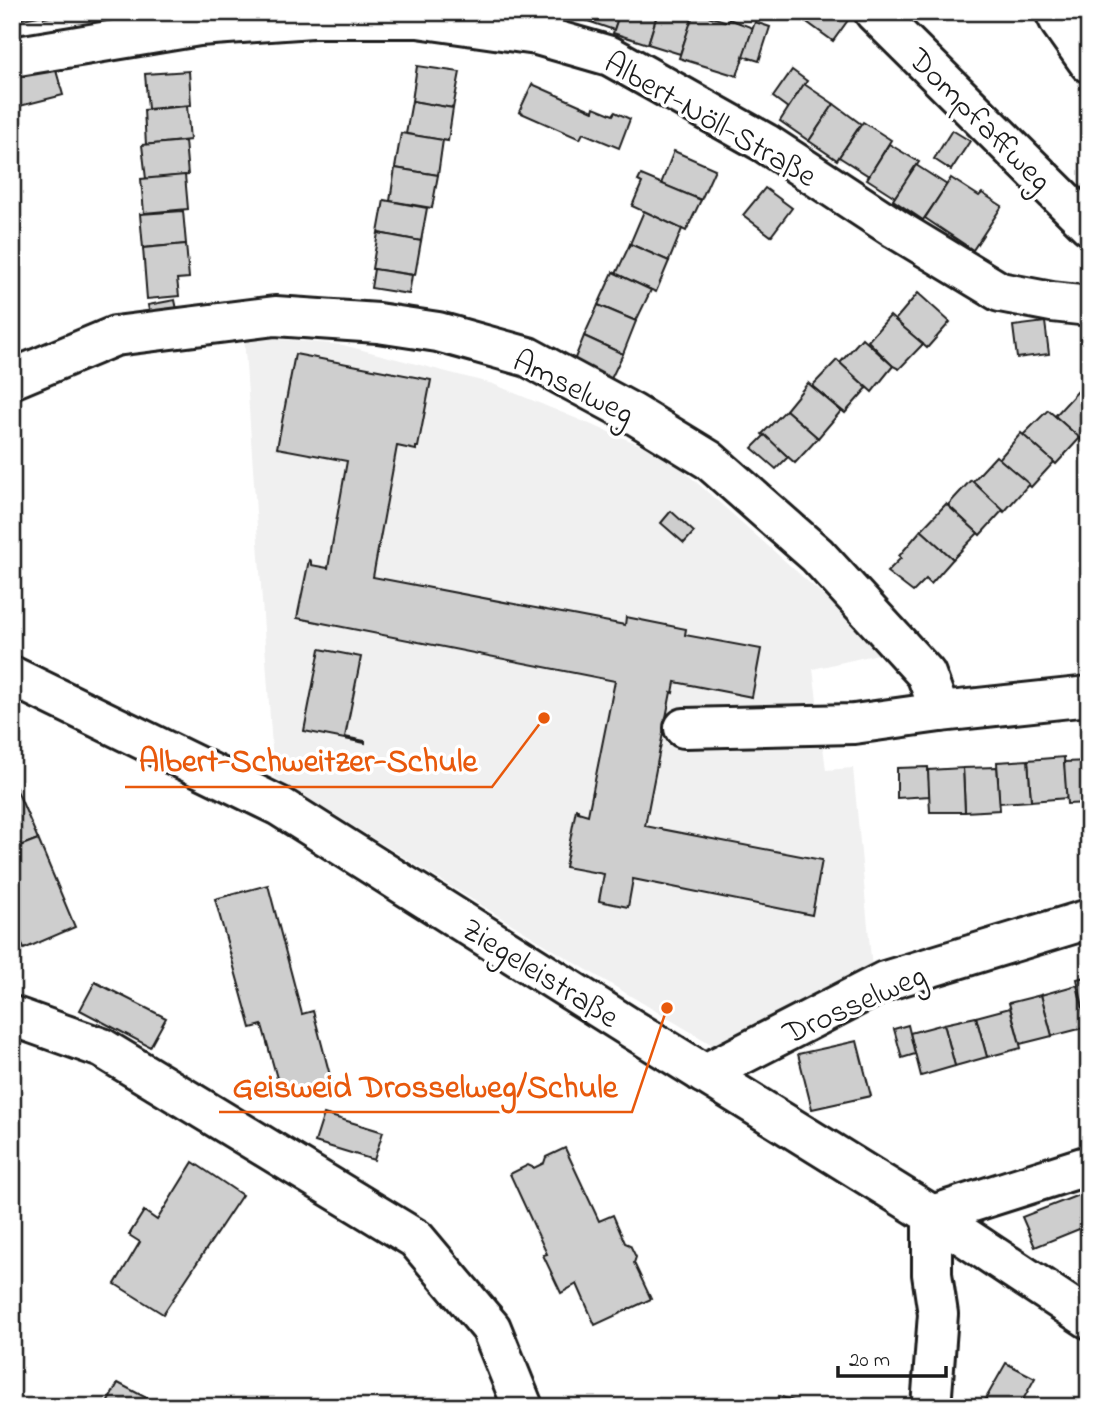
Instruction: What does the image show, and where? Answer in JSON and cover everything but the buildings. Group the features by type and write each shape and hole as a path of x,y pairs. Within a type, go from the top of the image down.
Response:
{"street":[{"name":"Dompfaffweg","path":"874,12 1089,225"},
{"path":"1055,12 1089,63"},
{"name":"Albert-Nöll-Straße","path":"12,57 199,26 312,18 418,18 537,35 610,56 765,144 896,229 1000,292 1089,306"},
{"name":"Amselweg","path":"12,379 115,336 275,316 378,323 438,332 528,357 632,412 709,460 817,555 926,674 940,712"},
{"name":"Ziegeleistraße","path":"12,676 279,806 932,1216 1089,1320"},
{"path":"684,728 854,724 1089,696"},
{"name":"Drosselweg","path":"704,1074 885,981 1089,919"},
{"path":"12,1016 102,1048 416,1240 491,1328 523,1407"},
{"path":"931,1407 939,1314 932,1274 932,1216 1089,1165"}],"shaded area":[{"path":"244,336 343,345 493,384 667,456 887,652 813,669 826,770 853,768 872,969 716,1047 274,777"}],"place":[{"name":"Albert-Schweitzer-Schule","path":"544,718"},
{"name":"Geisweid Drosselweg/Schule","path":"667,1008"}]}
